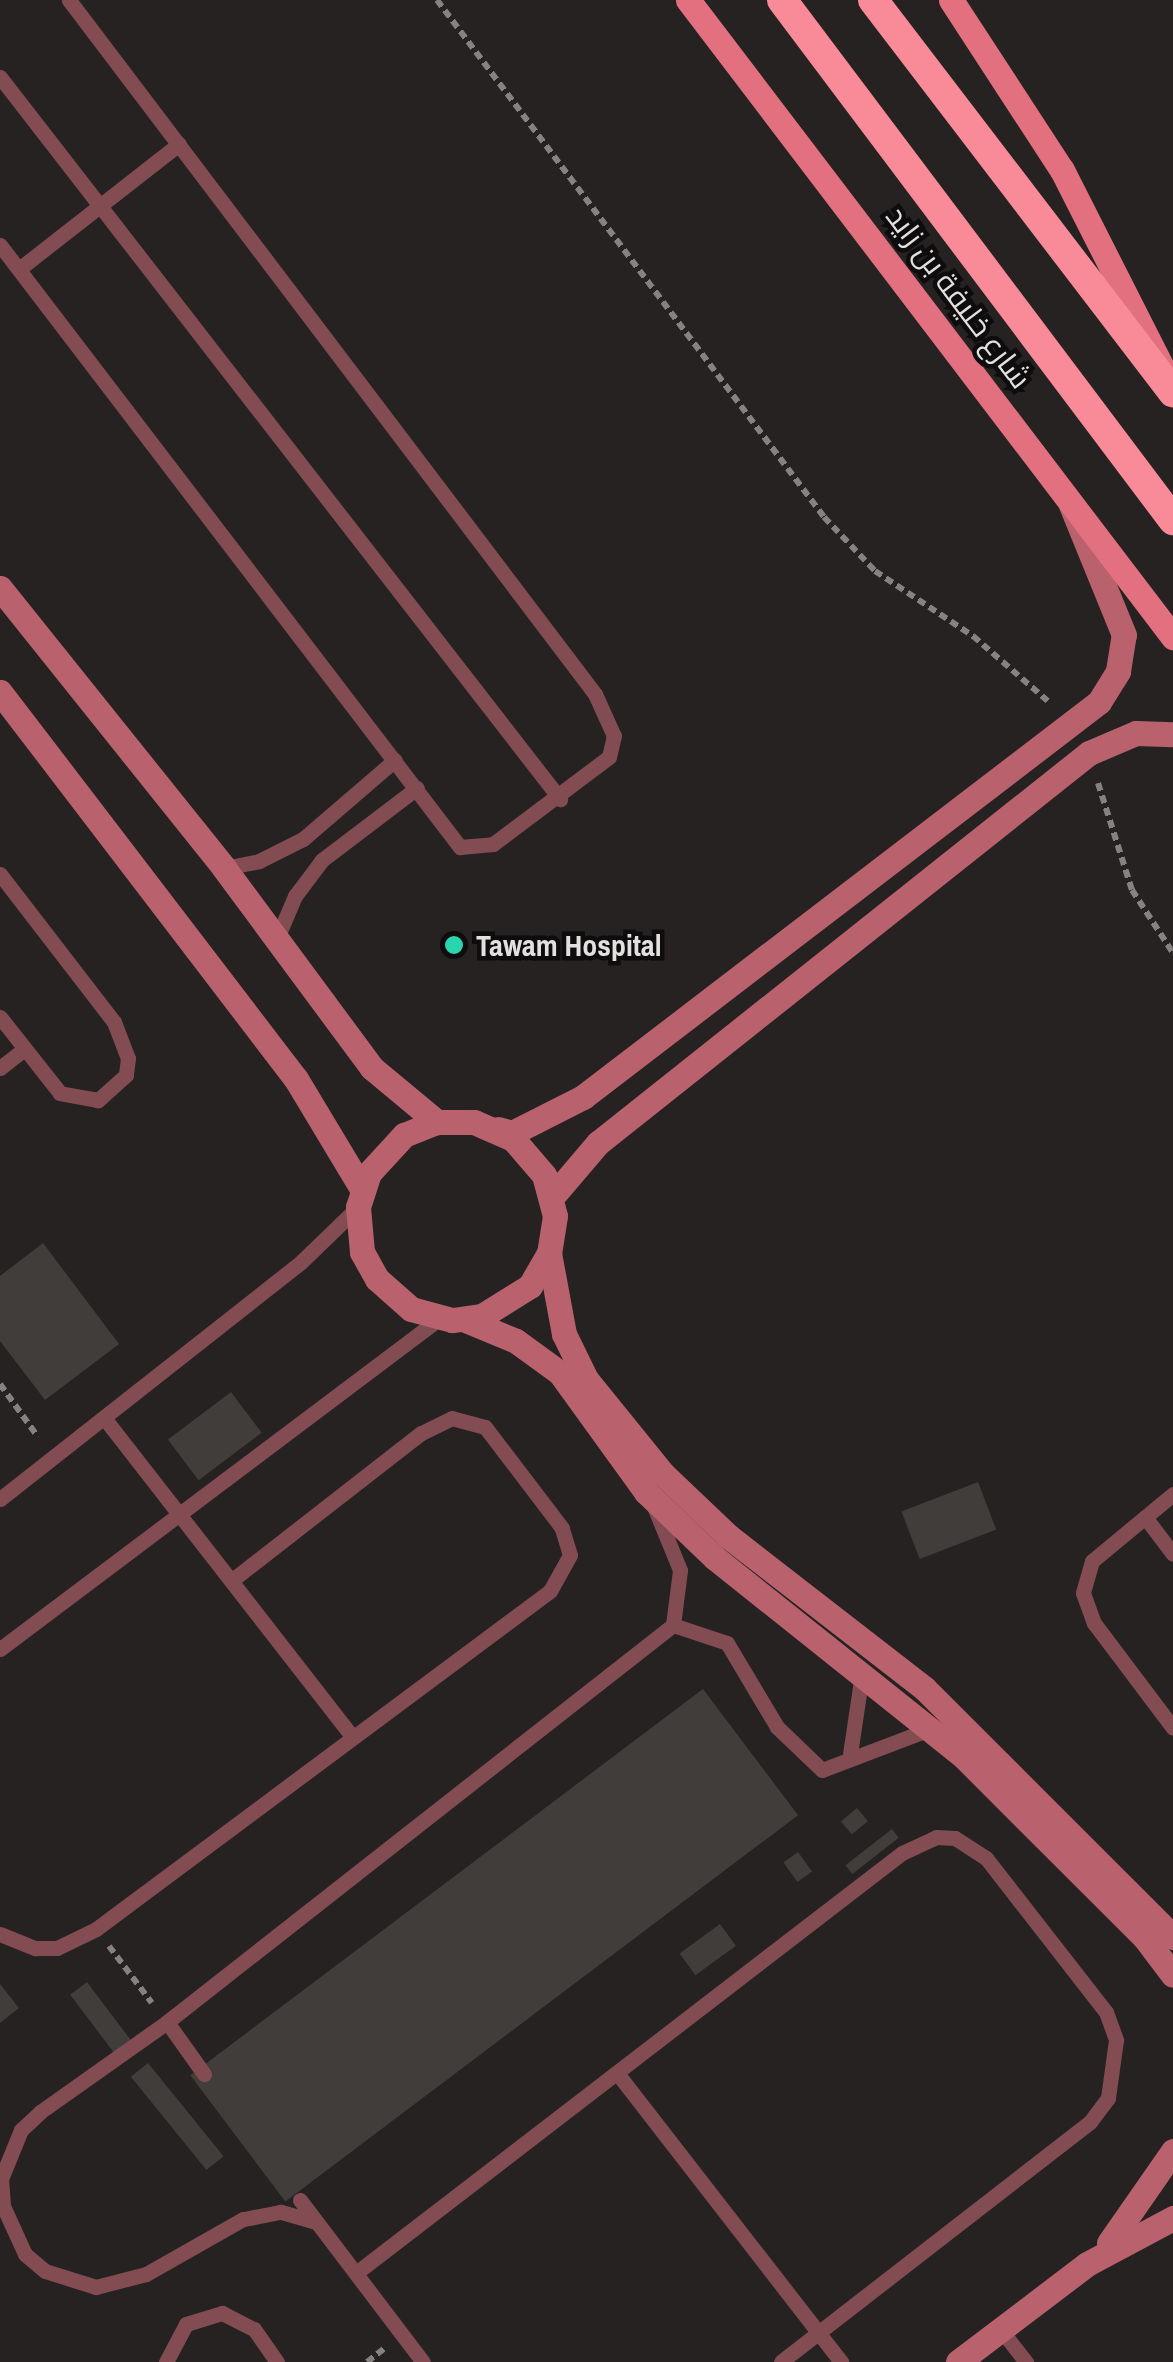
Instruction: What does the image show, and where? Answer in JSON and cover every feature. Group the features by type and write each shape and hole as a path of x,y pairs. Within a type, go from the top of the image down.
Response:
{"highway":[{"name":"شارع خليفة بن زايد","path":"782,0 1173,520"},
{"path":"872,0 1173,393"}],"main road":[{"name":"شارع خليفة بن زايد","path":"688,0 1173,637"},
{"path":"951,0 1062,170 1173,393"}],"street":[{"path":"360,1198 390,1146 437,1122 512,1133 583,1097 1070,725 1110,688 1124,635 1069,500"},
{"path":"0,588 224,868 372,1068 437,1122"},
{"path":"0,692 296,1079 360,1198 362,1252 376,1279 411,1308 516,1341 560,1374 646,1492 715,1558 932,1728 1145,1938 1173,1975"},
{"path":"552,1197 598,1143 1089,752 1136,732 1173,734"},
{"path":"493,1128 531,1155 552,1197 549,1253 564,1334 580,1368 663,1474 759,1562 925,1689 1173,1937"},
{"path":"451,1318 516,1299 549,1253"},
{"path":"1088,2264 1139,2206 1173,2151"},
{"path":"958,2362 1088,2264 1173,2218"}],"lane":[{"path":"0,245 452,838 470,851 493,844 560,799 609,757 614,736 608,715 69,0"},
{"path":"0,78 560,799"},
{"path":"19,269 179,144"},
{"path":"224,868 259,861 303,839 395,760"},
{"path":"277,938 295,896 322,860 417,788"},
{"path":"0,874 114,1022 128,1058 126,1075 98,1100 78,1101 60,1093 0,1017"},
{"path":"0,1068 24,1049"},
{"path":"0,1498 301,1262 360,1198"},
{"path":"0,1649 451,1318"},
{"path":"105,1419 352,1737"},
{"path":"0,1934 35,1948 57,1948 96,1929 560,1581 568,1540 484,1428 469,1420 435,1423 232,1580"},
{"path":"316,2222 280,2212 243,2219 122,2284 69,2282 25,2254 2,2206 1,2179 21,2130 166,2022 673,1625 680,1570 646,1492"},
{"path":"1173,1494 1092,1561 1083,1592 1094,1623 1173,1728"},
{"path":"1145,1517 1173,1554"},
{"path":"673,1625 726,1643 768,1715 815,1766 830,1770 850,1754 932,1728"},
{"path":"850,1754 862,1674"},
{"path":"356,2273 902,1854 936,1837 955,1838 986,1858 1089,1988 1116,2040 1117,2070 1090,2122 780,2362"},
{"path":"166,2022 204,2074"},
{"path":"618,2072 841,2362"},
{"path":"300,2200 423,2362"},
{"path":"166,2362 186,2324 222,2313 254,2330 277,2362"},
{"path":"1000,2330 1026,2362"}],"path":[{"path":"438,0 824,517 875,571 1003,659 1070,725"},
{"path":"1089,752 1132,890 1173,953"},
{"path":"0,1384 54,1458"},
{"path":"96,1929 166,2022"}],"building":[{"path":"43,1243 119,1344 45,1400 0,1341 0,1276"},
{"path":"231,1392 262,1433 199,1480 168,1440"},
{"path":"978,1482 996,1530 920,1559 901,1511"},
{"path":"703,1689 798,1815 285,2202 190,2075"},
{"path":"857,1808 868,1821 852,1835 841,1821"},
{"path":"892,1829 899,1838 852,1874 846,1865"},
{"path":"798,1852 812,1871 798,1882 783,1863"},
{"path":"720,1924 736,1946 695,1975 680,1953"},
{"path":"87,1982 132,2041 115,2054 70,1995"},
{"path":"0,1984 19,2008 0,2023"},
{"path":"148,2063 224,2156 206,2170 131,2077"}],"place":[{"name":"Tawam Hospital","path":"454,945"}]}
